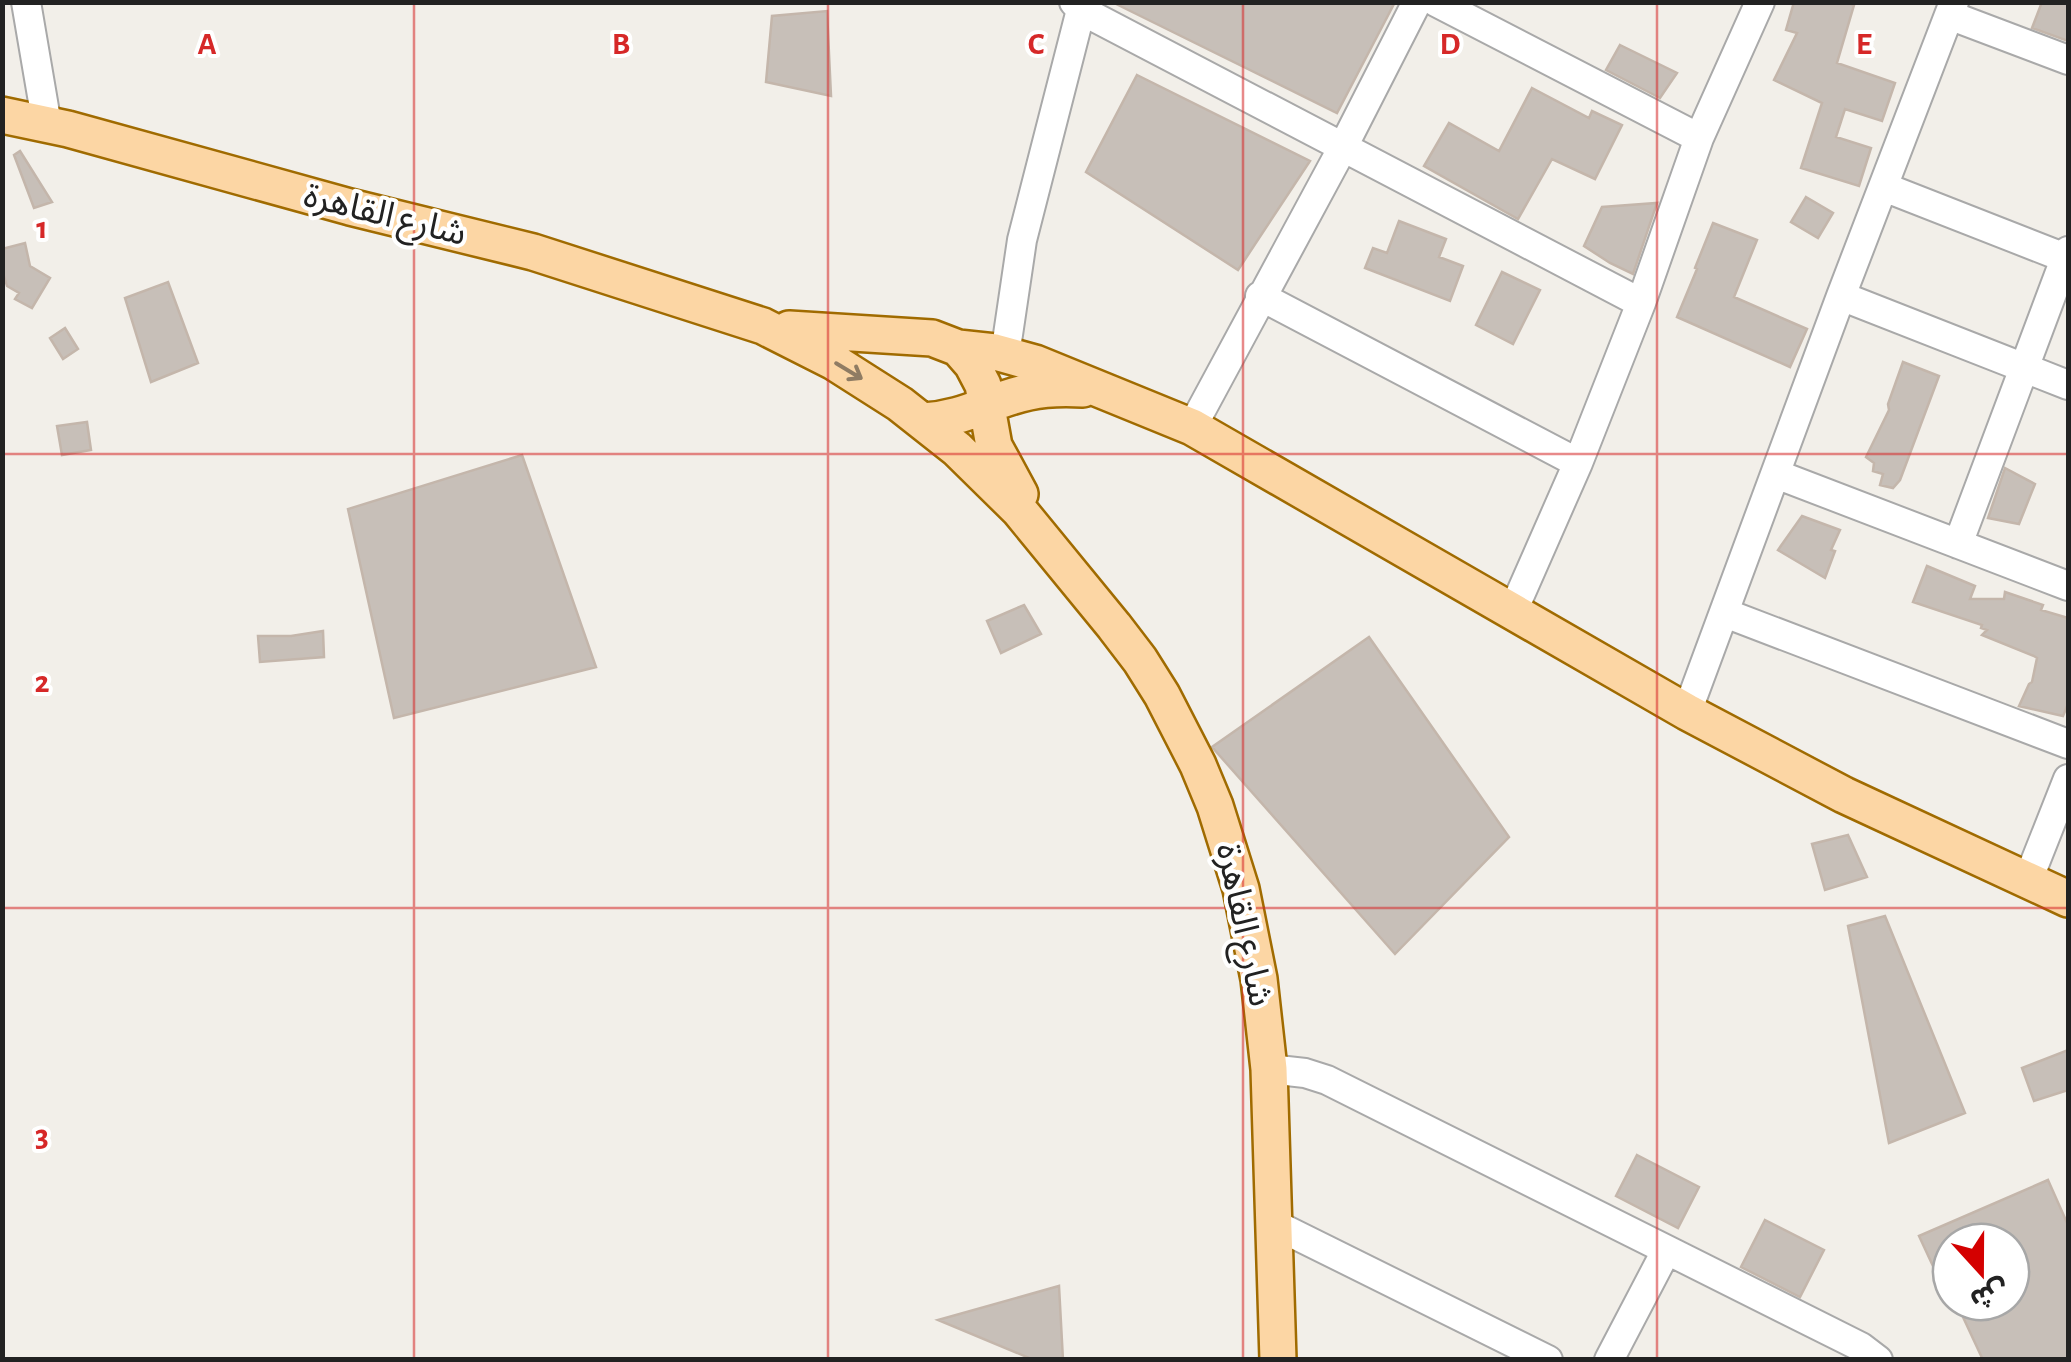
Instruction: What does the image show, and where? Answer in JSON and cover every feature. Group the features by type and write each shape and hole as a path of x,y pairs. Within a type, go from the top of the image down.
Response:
{"main road":[{"name":"شارع القاهرة","path":"2,115 533,252 763,326 834,362 912,412 989,478 1048,542 1140,660 1178,725 1215,806 1241,889 1265,1023 1278,1360"},
{"name":"شارع القاهرة","path":"763,326 945,343 972,364 978,374 999,458 1048,542"},
{"path":"1104,392 1066,388 1025,392 949,418 912,412 894,386 896,368 914,345 945,343 1035,362 1192,426 1687,712 1844,794 2068,899"}],"street":[{"path":"26,2 47,124"},
{"path":"1192,426 1417,2"},
{"path":"1436,2 1698,138"},
{"path":"1512,613 1642,303 1698,138 1760,2"},
{"path":"1005,354 1022,240 1080,5 1642,303"},
{"path":"1687,712 1951,9 2068,60"},
{"path":"1884,186 2068,256 1958,544"},
{"path":"1260,296 1578,463"},
{"path":"1841,296 2068,385"},
{"path":"1776,474 2068,586"},
{"path":"1725,613 2068,744"},
{"path":"2028,880 2068,778"},
{"path":"1269,1070 1305,1073 1327,1080 1861,1347 1878,1360"},
{"path":"1274,1224 1548,1360"},
{"path":"1609,1360 1666,1251"}],"building":[{"path":"1112,2 1395,2 1337,113"},
{"path":"1794,2 1854,5 1837,63 1895,83 1882,121 1845,109 1836,137 1871,148 1859,186 1801,168 1822,103 1774,80 1797,33 1786,30"},
{"path":"2042,2 2068,2 2068,41 2032,28"},
{"path":"827,11 831,96 766,82 772,16"},
{"path":"1620,45 1677,73 1660,98 1606,70"},
{"path":"1137,75 1310,161 1238,270 1086,172"},
{"path":"1532,88 1589,118 1592,111 1622,125 1595,179 1552,159 1518,219 1424,166 1449,123 1499,151"},
{"path":"20,151 52,202 34,208 14,155"},
{"path":"1806,197 1833,213 1818,238 1791,222"},
{"path":"1657,203 1633,274 1584,246 1602,207"},
{"path":"1399,221 1446,239 1439,257 1463,266 1450,301 1365,268 1373,248 1387,253"},
{"path":"1713,223 1757,240 1734,297 1807,329 1790,367 1677,317"},
{"path":"25,243 30,266 50,278 32,308 15,299 19,293 7,286 2,270 2,249"},
{"path":"1502,272 1540,290 1513,344 1476,325"},
{"path":"168,282 198,363 151,382 125,298"},
{"path":"65,328 78,349 63,359 50,338"},
{"path":"1903,362 1939,376 1900,480 1893,488 1880,485 1883,474 1873,471 1874,463 1866,457 1889,410"},
{"path":"87,422 91,450 62,455 57,426"},
{"path":"522,455 596,667 394,718 348,509"},
{"path":"2005,468 2035,484 2019,524 1988,518"},
{"path":"1802,516 1840,530 1825,578 1778,550"},
{"path":"1927,566 1975,586 1970,599 2004,599 2005,592 2068,618 2068,704 2063,716 2019,706 2032,682 2037,658 1982,635 1987,630 1982,625 1913,602"},
{"path":"1024,605 1041,634 1001,653 987,621"},
{"path":"323,631 324,657 260,662 258,636"},
{"path":"1369,637 1509,837 1395,954 1212,747"},
{"path":"1848,835 1867,877 1825,890 1812,844"},
{"path":"1885,916 1965,1113 1889,1143 1848,926"},
{"path":"2068,1050 2068,1090 2034,1101 2022,1068"},
{"path":"1637,1155 1699,1187 1678,1228 1616,1196"},
{"path":"2048,1180 2068,1225 2068,1360 1983,1360 1965,1322 2031,1322 2031,1222 1951,1222"},
{"path":"1765,1220 1824,1250 1800,1297 1741,1267"},
{"path":"1931,1231 1931,1262 1919,1236"},
{"path":"1059,1286 1063,1360 1034,1360 938,1320"}]}
